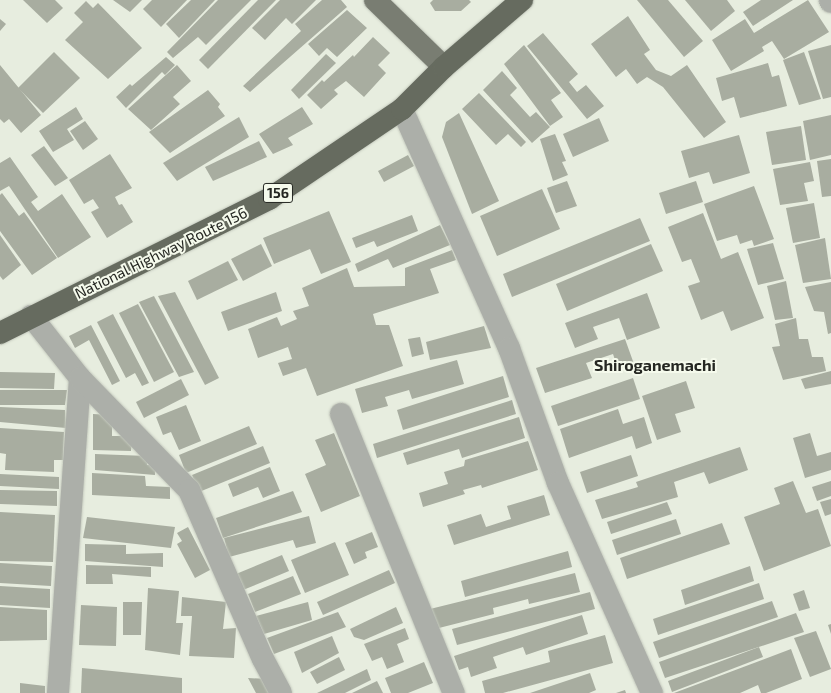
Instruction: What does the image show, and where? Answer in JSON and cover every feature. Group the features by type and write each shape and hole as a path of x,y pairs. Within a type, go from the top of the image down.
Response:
{"highway":[{"name":"National Highway Route 156","path":"0,333 31,316 269,199 402,109 444,67 522,0"}],"main road":[{"path":"375,0 444,67"}],"street":[{"path":"402,109 509,348 558,482 652,693"},
{"path":"31,316 80,378 189,490 263,660 281,693"},
{"path":"58,693 80,378"},
{"path":"341,414 454,693"}],"building":[{"path":"23,0 55,0 63,8 47,23"},
{"path":"113,0 142,0 130,12"},
{"path":"152,0 187,0 161,27 143,9"},
{"path":"191,0 215,0 179,38 166,24"},
{"path":"218,0 251,0 206,45 198,37 173,58 167,52"},
{"path":"258,0 276,0 208,69 199,60"},
{"path":"280,0 316,0 292,24 286,18 265,40 252,28"},
{"path":"322,0 341,0 347,7 250,92 243,86 301,31 295,24"},
{"path":"433,0 469,0 471,2 461,11 435,11 430,3"},
{"path":"637,0 668,0 703,41 684,57"},
{"path":"685,0 727,0 735,11 711,31"},
{"path":"761,0 793,0 753,26 743,12"},
{"path":"808,0 829,32 784,59 772,41 762,47 764,51 731,71 712,40 745,19 754,33"},
{"path":"86,1 93,8 98,3 142,48 108,79 65,40 83,22 74,13"},
{"path":"347,10 367,28 337,57 327,48 319,56 308,44"},
{"path":"628,16 650,50 644,54 656,70 671,76 687,65 726,122 704,138 663,87 647,77 637,84 626,69 616,77 591,44"},
{"path":"0,19 6,24 0,31"},
{"path":"543,33 578,74 569,82 577,92 586,85 604,106 587,119 527,46"},
{"path":"373,37 390,53 378,65 386,73 364,97 346,81 334,90 338,94 321,109 307,95 322,80 324,82 353,55 354,57"},
{"path":"524,45 561,93 551,100 563,117 550,126 504,64"},
{"path":"831,45 831,97 823,99 808,51"},
{"path":"54,52 80,78 43,113 18,88"},
{"path":"804,52 821,99 799,105 783,60"},
{"path":"326,54 336,63 299,99 291,90"},
{"path":"166,57 175,65 165,75 162,72 126,108 116,97 130,84 132,86"},
{"path":"768,63 772,77 779,75 787,106 740,118 734,97 722,101 716,78"},
{"path":"0,65 41,115 21,133 9,119 4,123 0,119"},
{"path":"177,65 191,81 173,97 180,104 151,130 128,109"},
{"path":"502,71 517,88 510,95 530,117 536,112 550,127 532,143 483,90"},
{"path":"208,90 220,104 218,107 225,116 170,153 149,132"},
{"path":"479,93 526,142 521,147 508,134 496,145 462,109"},
{"path":"76,107 83,119 67,129 74,140 53,152 39,131"},
{"path":"302,107 313,124 288,138 293,145 273,154 259,134"},
{"path":"459,113 499,201 472,214 442,137 446,122"},
{"path":"831,115 831,155 810,160 803,121"},
{"path":"239,117 249,137 177,181 163,163"},
{"path":"599,118 609,141 573,157 563,134"},
{"path":"85,121 98,139 83,150 70,131"},
{"path":"801,126 806,160 772,165 766,132"},
{"path":"555,134 566,161 562,162 568,175 553,181 540,139"},
{"path":"739,135 750,173 713,184 709,172 689,178 681,151"},
{"path":"259,141 267,157 213,181 205,167"},
{"path":"44,146 68,178 55,186 31,155"},
{"path":"110,154 132,188 115,197 119,205 122,204 133,222 107,238 91,212 99,208 93,199 84,204 69,180"},
{"path":"408,155 414,166 384,182 378,171"},
{"path":"10,157 38,197 31,202 38,211 62,194 91,237 58,258 9,186 0,191 0,163"},
{"path":"831,159 831,196 822,197 817,161"},
{"path":"810,162 814,181 804,183 808,201 780,205 773,169"},
{"path":"567,181 577,206 556,213 547,188"},
{"path":"696,181 703,202 666,214 659,193"},
{"path":"754,186 774,239 754,246 752,240 740,244 737,235 717,241 704,204"},
{"path":"542,189 560,229 497,256 480,216"},
{"path":"2,193 19,216 24,212 57,258 32,275 0,231 0,195"},
{"path":"814,203 820,238 793,243 786,208"},
{"path":"329,211 351,262 321,274 310,249 274,264 263,238"},
{"path":"703,213 721,259 738,252 764,318 731,331 723,311 701,320 688,286 700,282 691,259 682,262 668,227"},
{"path":"412,215 418,231 377,247 374,241 356,248 352,238"},
{"path":"640,218 650,241 512,297 503,274"},
{"path":"440,225 450,245 393,268 388,259 358,272 355,264"},
{"path":"0,235 21,265 3,280 0,276"},
{"path":"825,238 831,279 803,283 795,245"},
{"path":"773,243 784,279 758,285 747,249"},
{"path":"261,244 272,266 243,281 231,259"},
{"path":"651,244 663,271 567,311 556,284"},
{"path":"452,250 456,260 430,269 439,293 373,314 376,325 389,325 403,366 317,396 306,368 283,376 278,363 292,359 288,347 258,358 248,329 277,317 281,326 297,319 293,311 309,306 302,288 347,268 354,287 405,286 405,268"},
{"path":"228,261 238,280 197,300 188,281"},
{"path":"786,281 793,318 775,320 767,286"},
{"path":"831,282 831,333 828,334 824,312 814,311 805,287"},
{"path":"175,292 219,378 205,385 158,296"},
{"path":"276,292 282,311 228,331 221,312"},
{"path":"647,293 660,328 627,340 619,318 593,327 598,339 575,348 565,323"},
{"path":"154,296 194,372 179,377 139,302"},
{"path":"138,304 174,372 154,382 119,313"},
{"path":"113,314 149,383 142,386 135,373 126,378 97,322"},
{"path":"796,318 799,339 808,339 812,357 823,357 826,371 783,380 772,347 780,346 775,324"},
{"path":"91,325 120,381 112,385 89,340 75,348 69,336"},
{"path":"484,326 491,348 430,360 426,342"},
{"path":"420,337 424,354 412,357 408,339"},
{"path":"625,339 634,364 618,369 613,354 586,363 592,378 545,393 536,368"},
{"path":"457,360 464,384 412,399 409,390 385,397 388,406 362,413 355,389"},
{"path":"831,371 831,384 805,389 801,379"},
{"path":"0,372 55,373 54,389 0,388"},
{"path":"503,376 509,397 403,430 397,410"},
{"path":"633,378 640,399 558,426 551,406"},
{"path":"181,379 189,395 144,418 136,402"},
{"path":"686,381 695,408 675,414 681,432 657,440 642,396"},
{"path":"0,390 67,390 65,405 0,405"},
{"path":"512,400 516,414 377,458 373,444"},
{"path":"186,405 201,441 179,450 171,432 163,435 156,417"},
{"path":"0,407 65,410 66,428 0,422"},
{"path":"618,409 623,424 644,417 652,443 636,449 632,436 569,458 560,429"},
{"path":"93,414 112,415 112,436 132,436 131,451 93,450"},
{"path":"519,417 525,438 462,458 459,449 407,465 403,453"},
{"path":"249,426 257,444 186,473 179,455"},
{"path":"0,428 64,432 63,460 54,460 54,472 5,470 6,454 0,453"},
{"path":"334,433 360,496 321,512 305,474 326,465 315,440"},
{"path":"810,433 817,456 831,452 831,470 805,478 793,438"},
{"path":"528,441 538,470 482,488 481,485 463,490 465,494 423,507 419,493 448,484 444,472 464,466 465,460"},
{"path":"263,446 270,463 199,492 192,475"},
{"path":"740,447 748,470 709,484 704,472 674,482 678,497 602,519 595,500 638,487 636,482"},
{"path":"95,454 147,456 147,465 155,465 155,475 95,470"},
{"path":"631,455 638,476 587,493 580,472"},
{"path":"270,467 280,491 263,498 258,487 233,497 228,484"},
{"path":"92,473 145,476 146,486 170,487 170,499 92,495"},
{"path":"0,474 59,477 59,489 0,486"},
{"path":"793,481 806,513 818,509 831,546 764,571 744,517 780,504 774,488"},
{"path":"831,481 831,496 817,501 812,487"},
{"path":"0,490 57,491 57,506 0,504"},
{"path":"293,491 302,512 223,538 216,518"},
{"path":"544,495 550,515 454,545 447,525 481,514 486,527 511,519 507,506"},
{"path":"831,499 831,514 825,516 820,502"},
{"path":"667,502 672,514 611,534 607,522"},
{"path":"0,512 55,515 53,562 0,561"},
{"path":"309,516 316,543 296,548 293,540 229,557 224,538"},
{"path":"87,517 175,527 171,548 83,538"},
{"path":"676,519 681,534 617,555 612,540"},
{"path":"722,523 730,544 627,579 620,558"},
{"path":"188,527 210,570 195,578 177,544 182,541 177,533"},
{"path":"372,532 378,547 365,552 367,558 354,564 345,543"},
{"path":"335,542 349,575 305,593 291,560"},
{"path":"85,544 126,545 126,554 163,553 163,567 85,561"},
{"path":"568,551 572,567 465,597 461,581"},
{"path":"282,555 289,571 243,590 236,574"},
{"path":"0,563 52,566 51,586 0,583"},
{"path":"86,565 151,567 151,577 112,574 113,584 86,584"},
{"path":"750,566 754,581 685,605 681,590"},
{"path":"389,570 395,583 323,615 317,602"},
{"path":"575,573 580,592 529,604 528,599 493,608 494,614 435,629 430,609"},
{"path":"293,576 301,594 255,612 248,594"},
{"path":"759,583 764,599 658,635 653,619"},
{"path":"0,586 50,589 50,608 0,605"},
{"path":"148,588 179,591 176,623 183,623 180,655 145,650"},
{"path":"804,590 810,608 799,611 793,594"},
{"path":"590,592 595,609 457,645 452,629"},
{"path":"182,597 226,602 223,629 236,628 234,658 189,656 192,616 181,616"},
{"path":"772,601 778,617 659,658 653,642"},
{"path":"123,602 142,602 141,635 123,635"},
{"path":"308,602 312,620 264,634 256,616"},
{"path":"81,605 117,607 116,646 79,645"},
{"path":"0,607 47,610 47,640 0,641"},
{"path":"396,607 403,623 364,640 354,637 350,629"},
{"path":"338,612 346,627 274,654 267,638"},
{"path":"796,613 804,632 665,678 659,662"},
{"path":"582,615 588,634 526,655 523,647 493,657 497,668 471,677 468,667 459,670 454,656"},
{"path":"831,624 831,634 828,625"},
{"path":"405,628 409,639 397,644 404,662 387,669 382,657 372,661 364,644"},
{"path":"816,631 831,669 810,677 794,638"},
{"path":"605,635 613,663 503,693 485,693 482,681 550,662 548,651"},
{"path":"332,636 339,653 302,673 294,652"},
{"path":"759,647 763,657 672,692 668,681"},
{"path":"791,649 802,679 766,693 761,693 758,685 740,693 674,693"},
{"path":"339,657 345,670 317,684 310,672"},
{"path":"424,662 433,683 408,693 391,693 385,678"},
{"path":"82,668 182,678 182,693 81,693"},
{"path":"367,669 371,680 345,693 317,693"},
{"path":"590,673 596,690 589,693 530,693"},
{"path":"248,678 268,679 275,693 256,693"},
{"path":"377,681 383,693 352,693"},
{"path":"20,683 45,686 45,693 20,693"},
{"path":"625,690 626,693 616,693"}],"district":[{"name":"Shiroganemachi","path":"655,365"}]}
